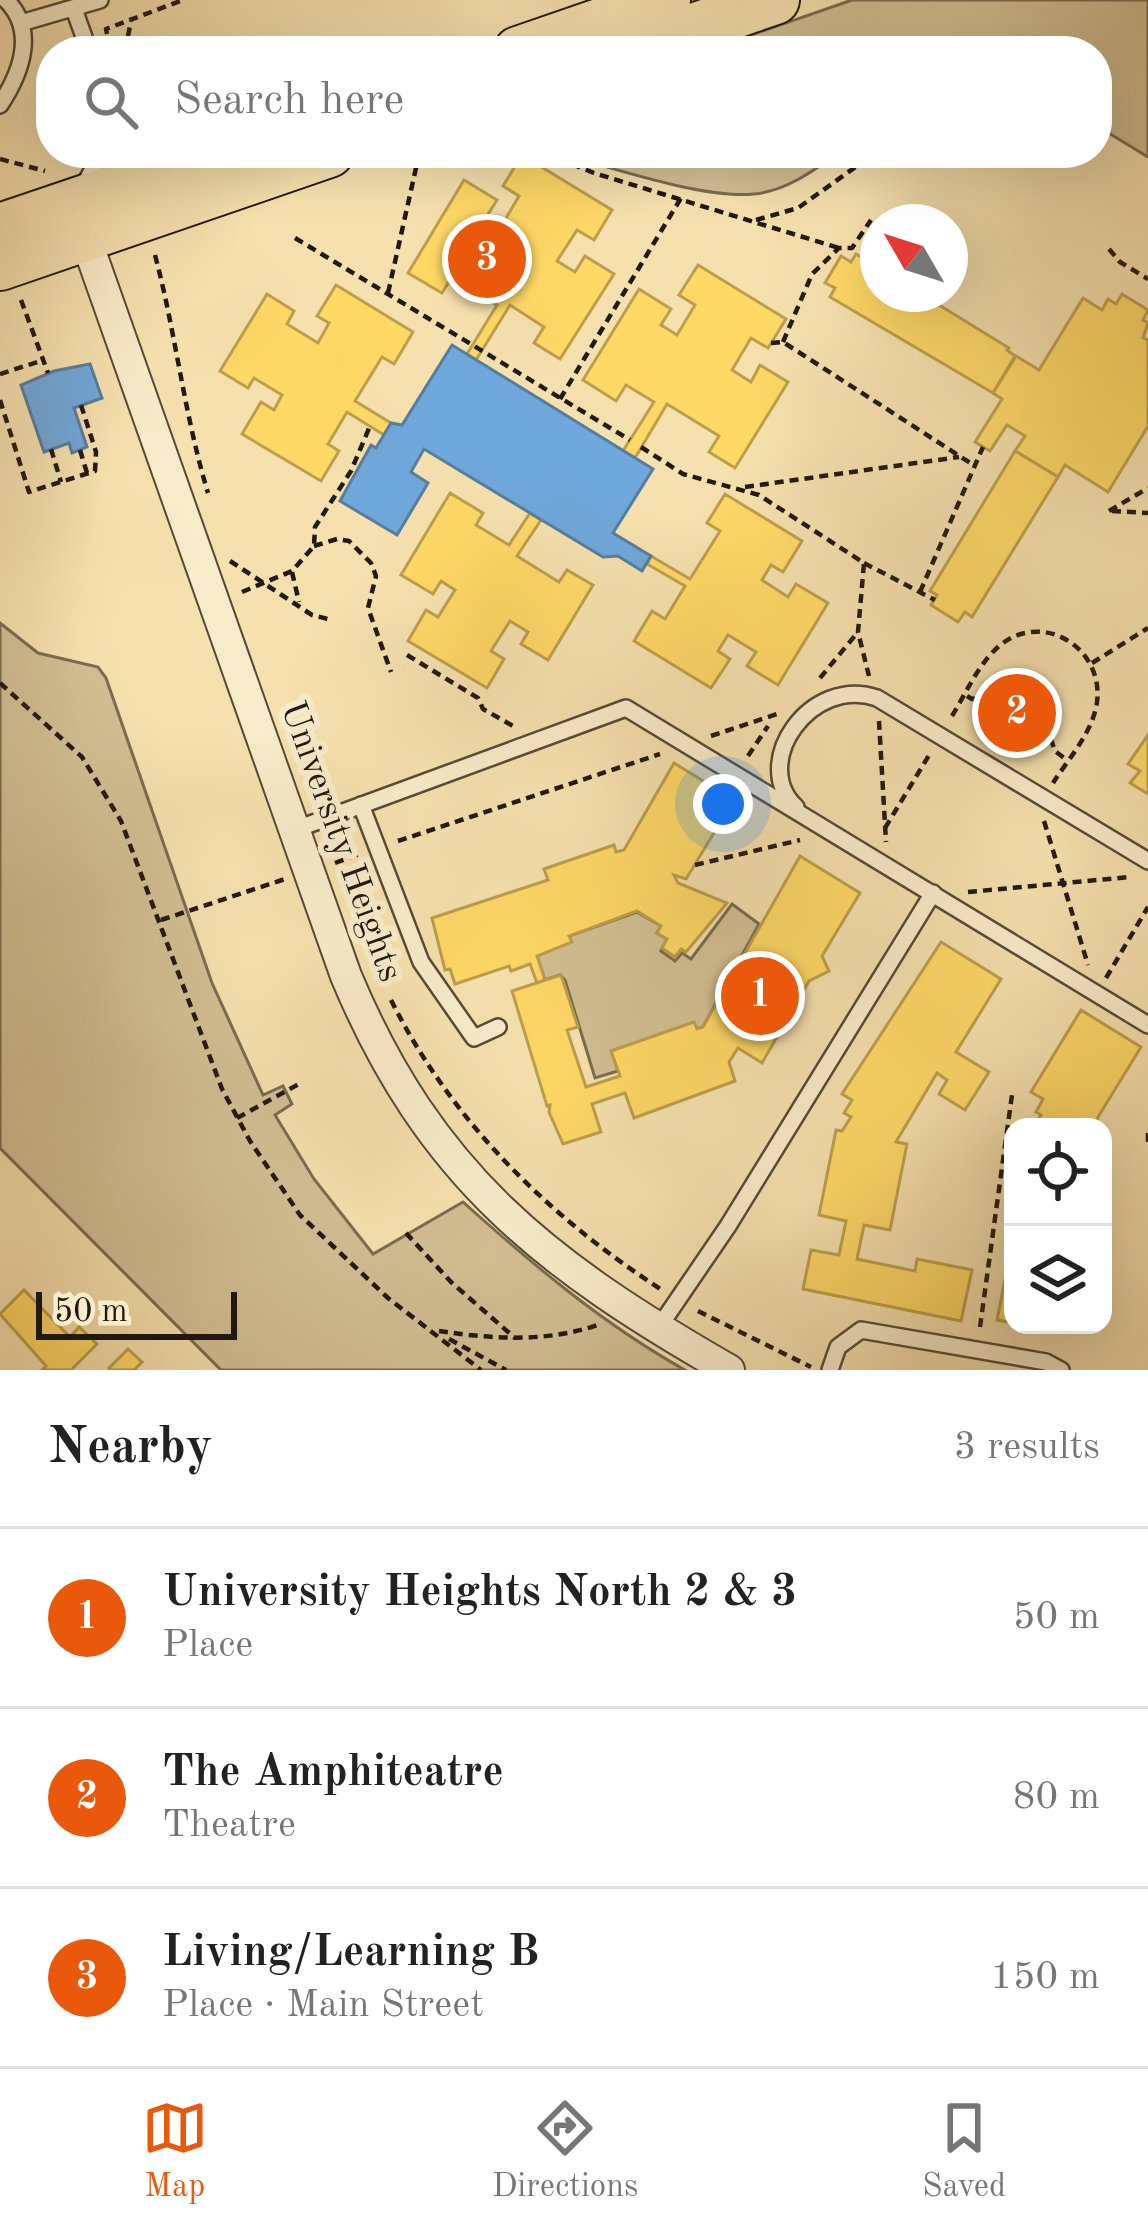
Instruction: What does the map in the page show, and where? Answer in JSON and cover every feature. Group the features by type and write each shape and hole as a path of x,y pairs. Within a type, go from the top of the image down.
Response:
{"main road":[{"path":"562,36 666,0"},
{"path":"670,36 775,0"},
{"path":"0,228 178,168"},
{"path":"11,283 71,205 255,168"}],"street":[{"name":"University Heights","path":"71,205 361,1013 441,1143 512,1223 627,1311 729,1370"}],"lane":[{"path":"0,105 25,47 21,22 6,0"},
{"path":"21,22 100,0"},
{"path":"74,9 84,36"},
{"path":"71,205 93,168"},
{"path":"807,817 787,799 779,770 795,726 813,705 834,694 859,692 877,698 1144,868"},
{"path":"294,830 626,708 1148,1024"},
{"path":"362,805 422,962 474,1038 498,1027"},
{"path":"657,1330 939,897"},
{"path":"830,1370 838,1347 861,1330 1046,1361 1060,1370"}],"path":[{"path":"106,29 183,0"},
{"path":"128,36 132,18"},
{"path":"0,159 71,205"},
{"path":"388,293 416,168"},
{"path":"582,168 839,248 852,248 860,236"},
{"path":"752,221 797,208 853,168"},
{"path":"560,399 682,198"},
{"path":"296,238 630,440"},
{"path":"783,342 812,274 839,248"},
{"path":"1109,249 1148,279"},
{"path":"154,255 177,343 188,421 212,506"},
{"path":"11,283 48,373"},
{"path":"771,343 783,342 974,466"},
{"path":"0,374 44,360"},
{"path":"0,400 29,492 95,471 96,452 81,405"},
{"path":"314,546 315,527 351,471 370,426"},
{"path":"641,447 683,474 759,495 864,563 935,600"},
{"path":"920,592 983,447"},
{"path":"51,449 61,482"},
{"path":"80,450 87,473"},
{"path":"739,488 961,457"},
{"path":"1148,488 1109,511 1148,513"},
{"path":"227,596 292,572 314,546 337,539 349,541 376,576 368,608 391,672"},
{"path":"246,604 230,561 312,615 332,620"},
{"path":"864,563 858,632 877,698 887,866"},
{"path":"292,572 302,607"},
{"path":"1092,663 1148,628"},
{"path":"812,685 858,632"},
{"path":"407,655 478,698 484,709 513,726 518,747"},
{"path":"0,683 82,757 121,820 222,1089 300,1214 388,1298 482,1370"},
{"path":"965,694 972,699 1020,692"},
{"path":"736,775 791,703"},
{"path":"1041,710 1055,751 1067,760"},
{"path":"160,920 780,713"},
{"path":"695,865 833,833"},
{"path":"939,897 1144,868"},
{"path":"1097,993 1148,907"},
{"path":"237,1118 298,1084"},
{"path":"977,1350 1012,1095"},
{"path":"1148,1133 1148,1148"},
{"path":"406,1233 451,1282 515,1338"},
{"path":"434,1330 515,1338 580,1330 627,1311"},
{"path":"434,1330 506,1370"}],"shaded area":[{"path":"852,0 1148,0 1148,157 1112,135 1112,36 748,36"},
{"path":"610,168 816,168 777,189 754,194 709,192"},
{"path":"0,623 38,653 98,667 106,678 212,983 263,1095 283,1086 292,1104 275,1115 314,1179 373,1254 463,1202 569,1292 685,1370 221,1370 0,1148"},
{"path":"732,904 759,924 703,1027 697,1029 694,1023 612,1051 618,1071 595,1078 565,980 560,975 545,980 537,956 571,941 569,936 637,912 661,926 657,933 667,939 661,951 675,961 682,953 691,959"}],"building: Homes":[{"path":"514,168 543,168 612,210 594,240 577,230 557,261 575,272 585,256 614,274 560,359 534,343 544,327 510,305 476,360 467,354 497,305 452,277 442,293 408,273 464,180 497,200 487,216 502,225 519,196 503,186"},
{"path":"856,254 860,256 860,312 950,312 1009,348 1015,356 993,393 830,297 835,288 825,283 841,256 851,262"},
{"path":"698,265 786,319 768,348 751,338 732,370 751,382 760,365 788,382 735,468 709,452 719,436 667,404 635,458 623,451 654,402 626,385 616,401 583,380 639,289 671,309 661,325 677,335 695,305 679,295"},
{"path":"336,285 413,332 394,364 382,357 355,401 391,423 384,435 347,412 328,444 339,451 321,481 242,434 261,402 274,410 282,395 254,378 248,388 220,371 267,294 294,311 287,324 318,343 329,323 317,316"},
{"path":"1122,294 1148,310 1143,338 1148,340 1148,426 1108,492 1065,465 1058,477 1015,451 1025,436 1007,425 990,451 975,442 1002,399 993,393 1016,356 1039,370 1083,298 1102,310 1108,299 1116,304"},
{"path":"1015,451 1058,477 972,617 965,612 958,622 931,605 937,595 930,591"},
{"path":"450,493 483,513 476,525 509,545 530,513 541,520 517,556 559,582 567,570 593,585 548,660 521,644 528,632 510,621 491,651 504,659 487,688 408,641 426,610 438,617 455,590 441,581 433,594 401,575"},
{"path":"725,494 802,541 783,572 771,565 762,580 788,597 796,584 828,603 778,685 747,666 756,652 728,635 718,651 730,659 711,688 634,641 652,611 665,619 685,586 647,564 651,556 690,579 720,531 707,523"},
{"path":"1148,735 1148,794 1130,783 1140,771 1128,764"},
{"path":"674,763 734,800 686,879 674,875 678,883 727,903 686,952 681,949 675,957 662,948 667,939 657,933 661,926 637,911 569,936 572,942 537,956 545,980 537,983 530,964 455,984 450,969 445,970 432,918 548,880 544,869 614,845 616,852 624,850"},
{"path":"800,856 860,893 822,956 829,971 809,981 762,1063 738,1048 729,1062 735,1081 634,1118 625,1093 592,1104 601,1132 563,1144 512,991 561,975 578,1027 567,1030 586,1087 620,1076 611,1051 694,1022 697,1029 703,1027"},
{"path":"941,942 1001,979 956,1052 989,1072 965,1110 939,1094 947,1080 937,1073 896,1142 907,1144 890,1230 864,1225 857,1259 915,1271 917,1259 972,1270 961,1321 803,1289 811,1250 839,1255 846,1221 819,1215 836,1130 842,1131 851,1117 844,1113 852,1100 842,1094"},
{"path":"1081,1010 1141,1047 1098,1118 1039,1118 1036,1112 1043,1099 1031,1092"},
{"path":"1004,1285 1004,1321 997,1320"},
{"path":"24,1290 70,1337 79,1327 97,1344 71,1370 42,1370 46,1366 0,1314"},
{"path":"128,1349 142,1362 134,1370 111,1370 109,1368"}],"building: Schools":[{"path":"452,345 653,469 613,533 651,556 642,571 618,556 603,557 424,449 411,472 428,483 397,535 340,501 371,445 376,448 391,423 402,425"},
{"path":"90,364 102,398 74,408 87,447 72,453 69,443 44,452 21,385 54,371"}],"place":[{"name":"Living/Learning B","path":"487,259"},
{"name":"The Amphiteatre","path":"1017,713"},
{"name":"University Heights North 2 & 3","path":"760,996"}]}
